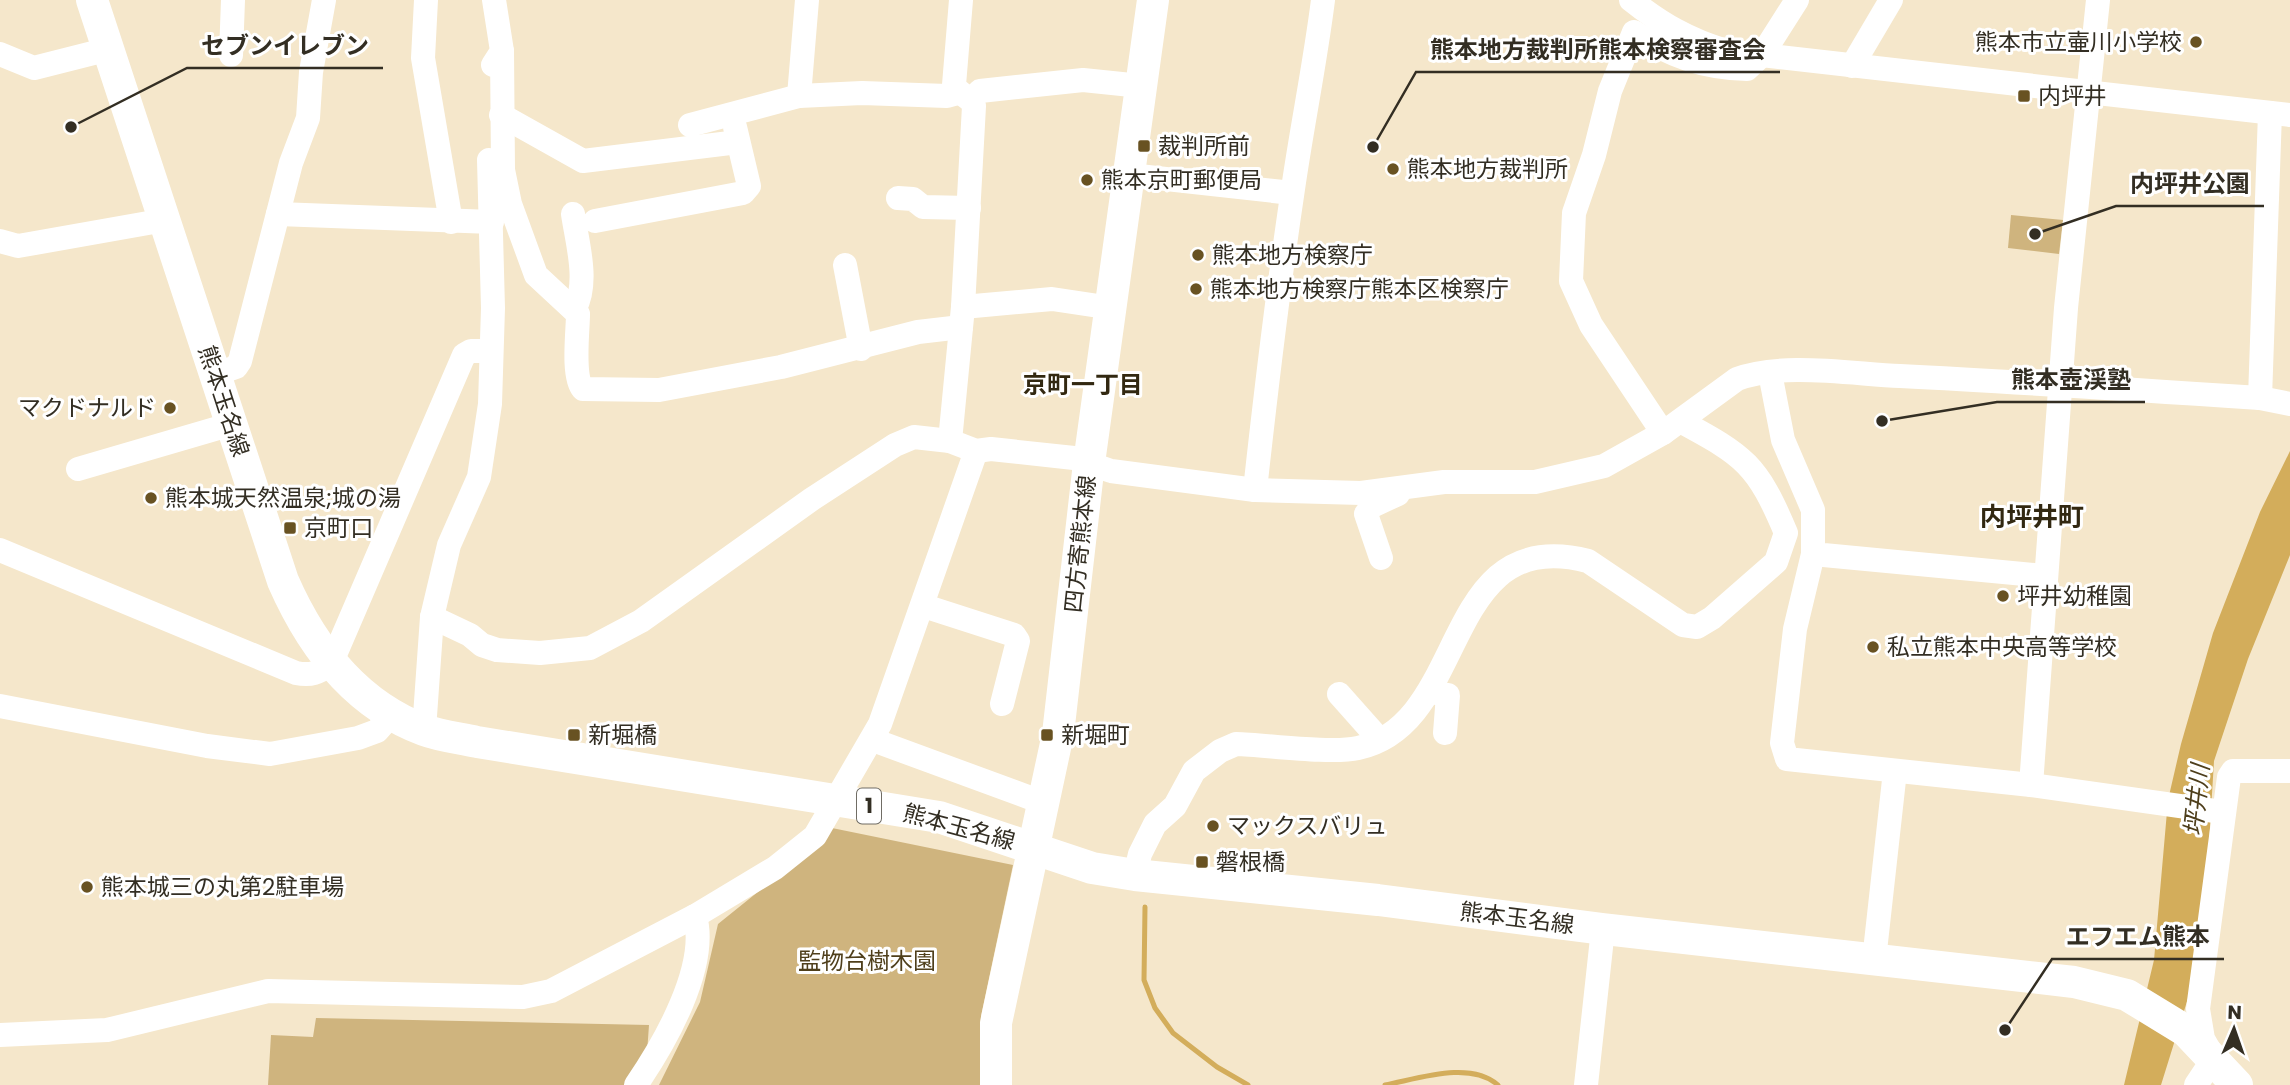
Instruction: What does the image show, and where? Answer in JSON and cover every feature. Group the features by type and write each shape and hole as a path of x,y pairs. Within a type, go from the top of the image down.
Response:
{"main road":[{"name":"熊本玉名線","path":"92,0 282,581 300,620 331,664 362,693 392,714 424,730 477,742 939,817 1092,868 1135,875 1378,900 1603,929 2074,982 2127,995 2186,1031 2237,1085"},
{"name":"四方寄熊本線","path":"996,1085 996,1023 1058,734 1089,463 1153,0"}],"street":[{"path":"231,55 233,0"},
{"path":"216,374 236,367 240,361 291,163 308,118 311,72 324,0"},
{"path":"426,0 423,58 451,222"},
{"path":"494,0 502,51 503,170 531,266 536,275 575,308 578,314 577,369 579,384 583,388 659,390 861,349 962,317 1052,299 1112,307"},
{"path":"799,96 807,0"},
{"path":"950,441 962,317 974,106 954,85 961,0"},
{"path":"1255,491 1307,90 1314,74 1330,0"},
{"path":"1631,0 1666,26 1694,42 1726,51 2280,114 2260,398"},
{"path":"1135,875 1140,854 1155,824 1175,806 1194,771 1220,751 1236,744 1359,748 1405,723 1430,692 1455,634 1491,582 1508,569 1539,556 1570,557 1588,561 1683,625 1696,627 1712,618 1776,562 1786,533 1767,488 1754,469 1728,447 1671,427 1579,303 1571,281 1574,213 1594,155 1610,91 1634,32 1678,58 1715,68 1747,69 1762,55 1797,0"},
{"path":"1852,66 1891,0"},
{"path":"2031,785 2061,384 2087,92 2098,0"},
{"path":"0,54 34,68 109,49"},
{"path":"424,730 432,617 453,534 479,478 490,404 492,222 489,72 502,51"},
{"path":"690,125 733,116 799,96 862,93 964,96 981,91 1083,80 1141,86"},
{"path":"501,115 583,161 738,142"},
{"path":"575,308 578,301 584,218 743,193 748,186 733,116"},
{"path":"1129,175 1292,192"},
{"path":"898,198 913,200 923,207 969,208"},
{"path":"278,214 492,222"},
{"path":"3,250 164,220"},
{"path":"845,265 861,349"},
{"path":"0,550 296,673 309,675 331,664 464,355 471,351 491,351"},
{"path":"432,617 470,635 482,645 497,650 540,653 590,648 641,621 812,499 895,445 914,437 950,441 976,452 991,449 1074,458 1111,471 1255,491 1361,493 1444,482 1535,482 1575,475 1604,466 1671,427 1737,379 1770,373 1799,371 2061,384 2260,398 2290,404"},
{"path":"1770,373 1783,440 1813,510 1813,554 1795,629 1782,743 1787,759 2031,785 2218,812"},
{"path":"78,469 232,424"},
{"path":"0,1035 107,1030 268,991 523,997 551,991 695,916 775,867 815,836 873,740 924,606 976,452"},
{"path":"1381,558 1366,514 1372,506 1399,494 1398,487"},
{"path":"447,555 453,550 486,494"},
{"path":"1813,554 2045,576"},
{"path":"924,606 1014,635 1018,640 1002,704"},
{"path":"1430,692 1448,695 1445,733"},
{"path":"1339,694 1379,739"},
{"path":"0,706 193,744 270,754 377,732 392,714"},
{"path":"873,740 1028,797 1043,805"},
{"path":"1874,960 1895,771"},
{"path":"2196,1085 2214,1058 2203,1039 2197,1009 2218,812 2233,771 2290,771"},
{"path":"636,1085 654,1062 681,1007 700,934 695,916"},
{"path":"1586,1085 1603,929"}],"green space":[{"path":"2011,215 2063,220 2059,254 2008,248"},
{"name":"監物台樹木園","path":"832,828 1013,865 981,1016 981,1085 659,1085 700,1002 718,924 810,850"},
{"path":"316,1018 649,1025 647,1053 625,1085 268,1085 271,1035 313,1037"}],"water":[{"name":"坪井川","path":"2290,451 2290,555 2248,659 2214,761 2206,893 2194,979 2161,1085 2124,1085 2154,960 2168,800 2181,744 2213,633 2260,512"}],"waterway":[{"path":"1145,907 1144,980 1155,1008 1173,1033 1217,1067 1248,1085"},
{"path":"1385,1085 1458,1072 1486,1078 1498,1085"}],"place":[{"name":"熊本市立壷川小学校","path":"2196,42"},
{"name":"内坪井","path":"2024,96"},
{"name":"セブンイレブン","path":"71,127"},
{"name":"裁判所前","path":"1144,146"},
{"name":"熊本地方裁判所熊本検察審査会","path":"1373,147"},
{"name":"熊本地方裁判所","path":"1393,169"},
{"name":"熊本京町郵便局","path":"1087,180"},
{"name":"内坪井公園","path":"2035,234"},
{"name":"熊本地方検察庁","path":"1198,255"},
{"name":"熊本地方検察庁熊本区検察庁","path":"1196,289"},
{"name":"マクドナルド","path":"170,408"},
{"name":"熊本壺渓塾","path":"1882,421"},
{"name":"熊本城天然温泉;城の湯","path":"151,498"},
{"name":"京町口","path":"290,528"},
{"name":"坪井幼稚園","path":"2003,596"},
{"name":"私立熊本中央高等学校","path":"1873,647"},
{"name":"新堀橋","path":"574,735"},
{"name":"新堀町","path":"1047,735"},
{"name":"マックスバリュ","path":"1213,826"},
{"name":"磐根橋","path":"1202,862"},
{"name":"熊本城三の丸第2駐車場","path":"87,887"},
{"name":"エフエム熊本","path":"2005,1030"}],"district":[{"name":"京町一丁目","path":"1083,385"},
{"name":"内坪井町","path":"2032,517"}]}
